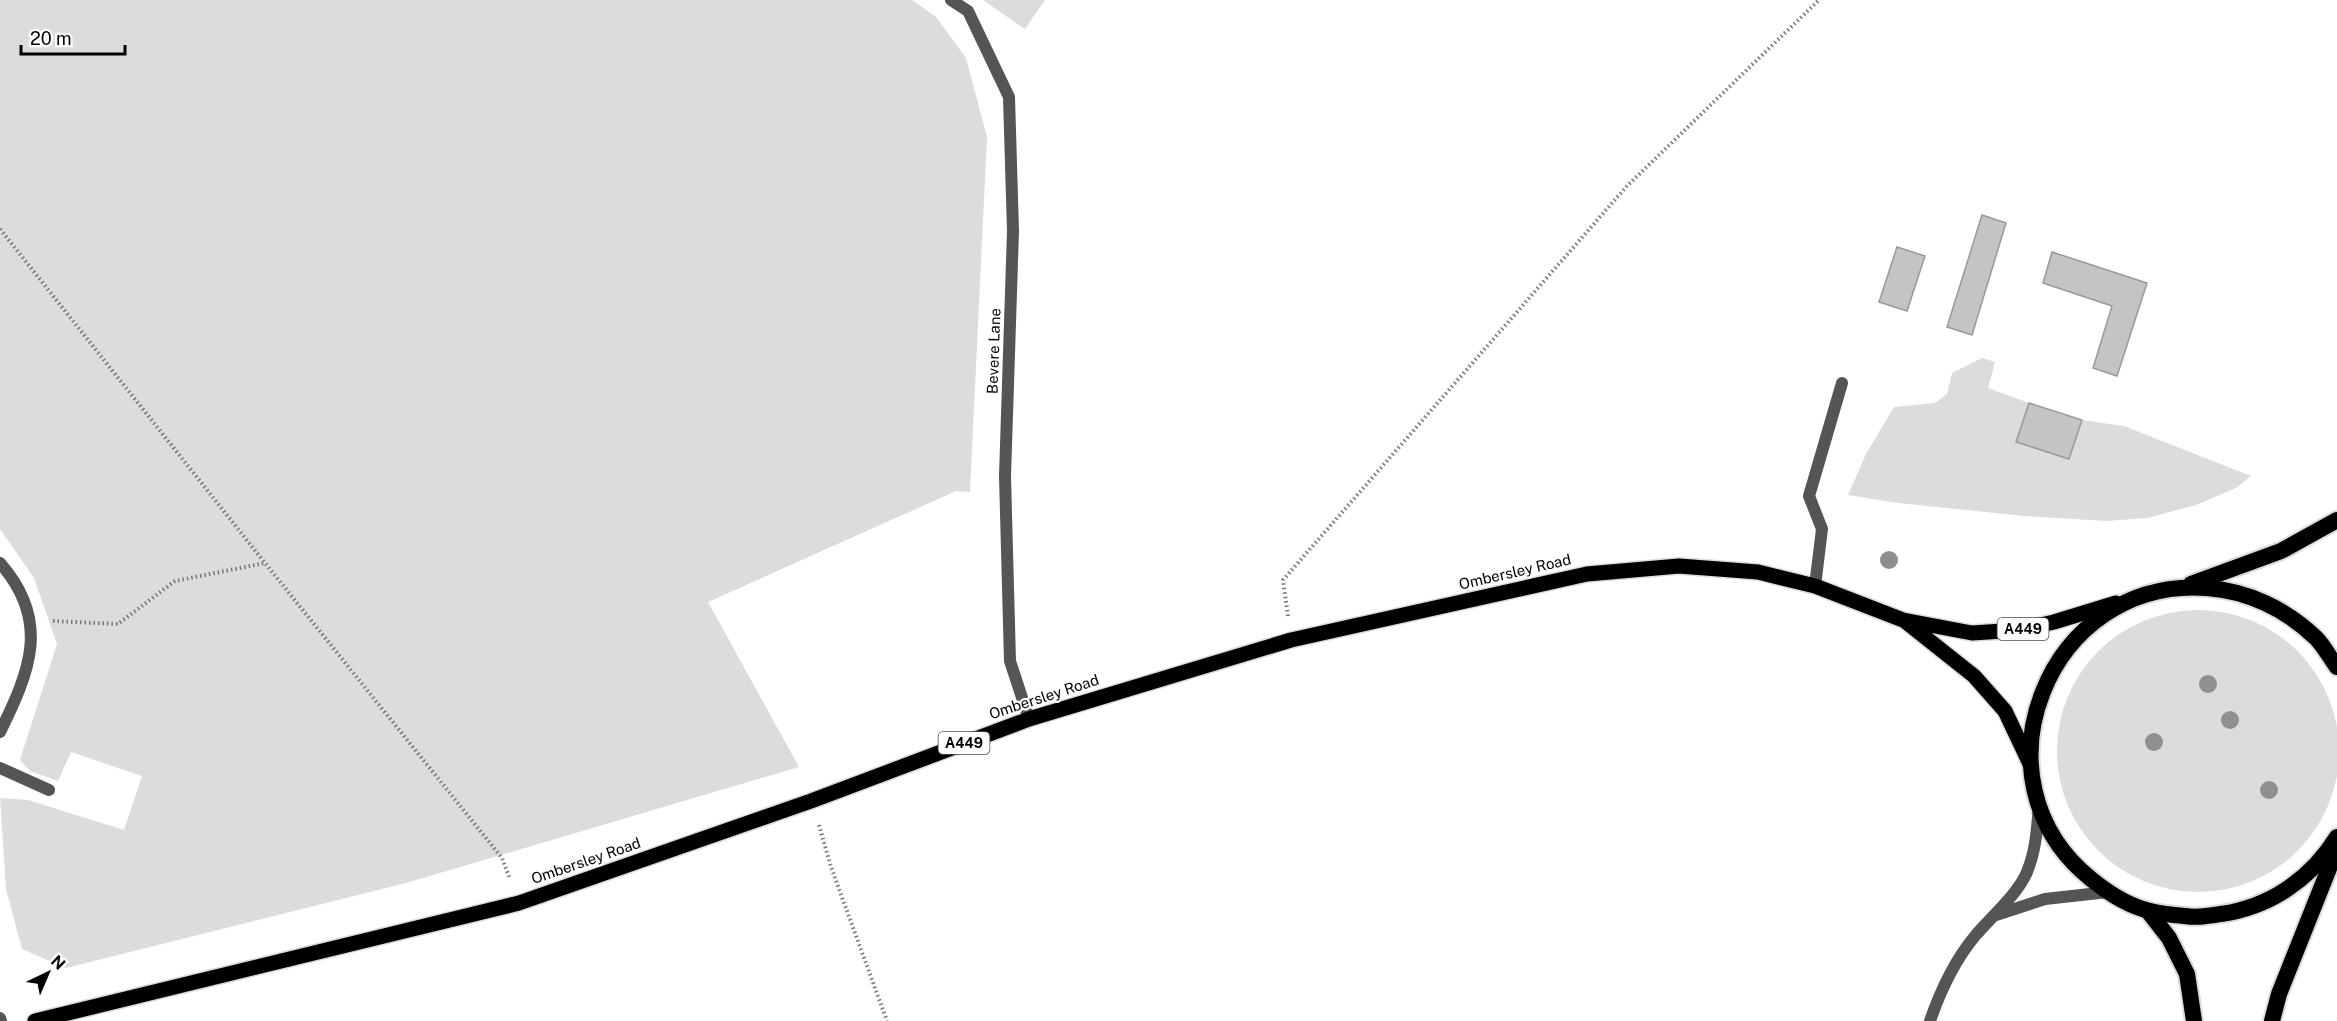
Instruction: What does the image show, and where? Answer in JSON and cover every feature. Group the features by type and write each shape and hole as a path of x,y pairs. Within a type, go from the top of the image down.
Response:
{"highway":[{"path":"2337,520 2281,551 2185,587 2139,596 2097,618 2064,652 2043,687 2032,726 2031,766 2039,805 2056,840 2079,869 2108,892 2148,911 2197,918 2246,911 2289,890 2325,858 2337,837"},
{"path":"2185,587 2231,590 2278,608 2317,639 2337,667"},
{"path":"2272,1021 2278,994 2337,847"},
{"path":"2148,911 2169,938 2187,974 2194,1021"}],"main road":[{"name":"Ombersley Road","path":"35,1021 519,903 811,801 1029,719 1291,640 1587,574 1679,566 1758,572 1815,586 1903,620 1972,633 2019,630 2054,622 2139,596"},
{"name":"Ombersley Road","path":"1903,620 1974,676 2005,711 2031,766"}],"street":[{"name":"Bevere Lane","path":"951,0 968,11 1009,97 1012,231 1005,476 1010,661 1029,719"},
{"path":"1815,586 1822,529 1809,496 1842,383"},
{"path":"0,563 23,598 29,620 31,655 22,687 0,732"},
{"path":"0,768 49,790"},
{"path":"1930,1021 1937,1002 1959,960 1974,937 1996,915 2026,875 2036,843 2039,805"},
{"path":"1996,915 2044,899 2108,892"}],"path":[{"path":"1291,640 1283,580 1628,186 1819,0"},
{"path":"0,229 502,858 519,903"},
{"path":"29,620 118,624 175,581 265,563"},
{"path":"811,801 831,867 887,1021"}],"shaded area":[{"path":"0,0 912,0 936,17 966,58 987,137 970,492 956,491 708,602 799,767 406,883 66,968 22,949 6,889 0,798 28,800 124,830 142,776 71,752 58,781 30,771 20,760 57,644 34,578 0,529"},
{"path":"983,0 1045,0 1025,29"},
{"path":"1982,358 1995,362 1988,388 2029,403 2017,442 2069,459 2082,420 2124,426 2251,476 2236,488 2196,505 2147,518 2107,521 2024,516 1898,503 1848,495 1866,454 1894,407 1935,403 1947,394 1952,373"},
{"path":"2212,610 2226,612 2265,626 2298,651 2323,684 2337,723 2339,751 2337,779 2323,818 2298,851 2265,876 2239,886 2212,892 2184,892 2170,890 2131,876 2108,860 2089,841 2073,818 2059,779 2057,737 2059,723 2073,684 2089,661 2108,642 2131,626 2170,612"}],"building":[{"path":"1982,215 2006,223 1972,335 1947,327"},
{"path":"1897,247 1925,256 1907,311 1879,302"},
{"path":"2052,252 2147,283 2117,376 2093,368 2112,306 2043,283"},
{"path":"2029,403 2082,420 2069,459 2016,442"}]}
